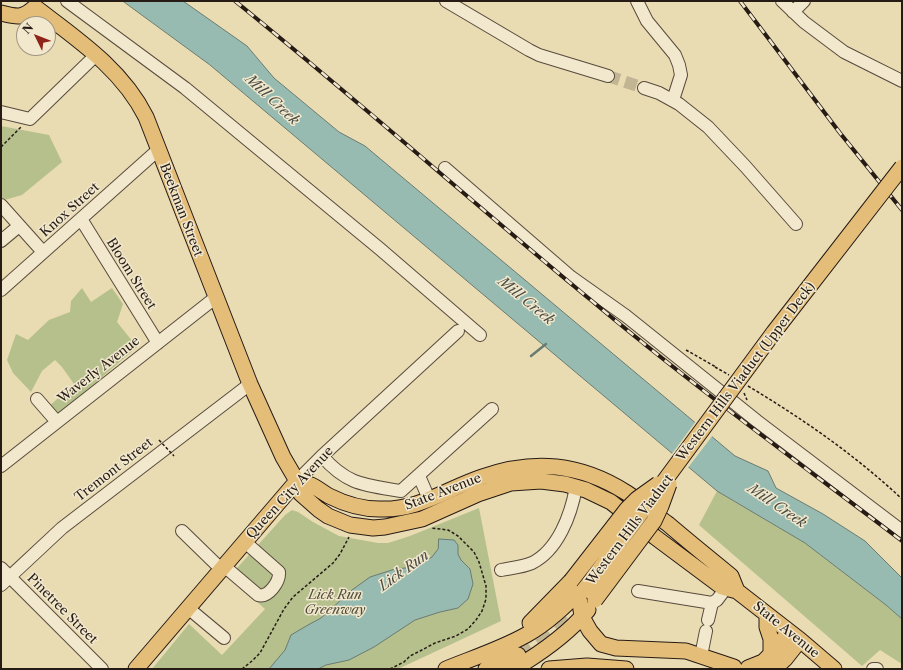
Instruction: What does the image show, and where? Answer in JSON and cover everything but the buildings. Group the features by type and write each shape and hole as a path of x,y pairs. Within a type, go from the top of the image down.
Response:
{"main road":[{"name":"Beekman Street","path":"1,13 22,16 29,13 31,4 96,55 131,91 146,117 215,298 250,384 283,457 297,481"},
{"path":"514,669 562,636 582,617 654,521 677,468 776,331 902,168"},
{"name":"Western Hills Viaduct (Upper Deck)","path":"537,654 570,617 593,578 774,332 902,168"},
{"name":"State Avenue","path":"297,481 310,484 328,496 358,507 368,509 399,509 429,499 480,477 510,468 537,465 578,471 611,484 642,504 731,576 737,591"},
{"path":"486,669 514,645 571,581 626,509 677,468"},
{"name":"Western Hills Viaduct","path":"582,596 677,468"},
{"name":"State Avenue","path":"297,481 301,494 328,516 350,524 373,528 399,525 417,520 478,494 511,483 541,481 576,487 601,496 611,502 722,587 737,591 795,636 834,669"},
{"name":"Queen City Avenue","path":"136,669 297,481"},
{"name":"Western Hills Viaduct (Upper Deck)","path":"446,669 492,650 514,645 567,605 593,578"},
{"path":"582,596 582,617 595,638 602,644 616,648 686,652 739,668 763,662 795,636"},
{"path":"767,615 767,627 772,639 772,654"},
{"path":"774,669 785,659 795,636"},
{"path":"549,669 587,666 626,669"}],"street":[{"path":"67,1 191,92 374,244 480,335"},
{"path":"446,1 539,55 608,76"},
{"path":"637,1 647,21 675,55 679,66 681,76 673,100"},
{"path":"782,1 804,22 844,52 902,81"},
{"path":"792,12 804,1"},
{"path":"1,112 30,119 96,55"},
{"path":"644,88 673,100 708,127 796,224"},
{"name":"Knox Street","path":"1,290 158,150"},
{"path":"445,168 571,277 630,319 762,424 902,530"},
{"path":"1,205 43,252"},
{"name":"Bloom Street","path":"81,219 158,343"},
{"path":"1,241 19,226"},
{"name":"Waverly Avenue","path":"1,466 215,298"},
{"name":"Queen City Avenue","path":"297,481 322,456 458,331"},
{"name":"Tremont Street","path":"1,585 62,528 250,384"},
{"path":"37,399 57,422"},
{"path":"322,456 345,477 366,485 401,491 492,409"},
{"path":"419,476 429,499"},
{"path":"501,570 530,564 552,548 560,536 574,497 576,487"},
{"path":"182,531 223,568 258,595 265,595 278,580 279,572 245,542"},
{"name":"Pinetree Street","path":"1,568 102,669"},
{"path":"638,591 712,603 717,600 723,592 722,587"},
{"path":"701,656 712,603"},
{"path":"188,608 224,638"}],"path":[{"path":"1,147 30,119"},
{"path":"715,367 730,376"},
{"path":"747,386 833,441 902,499"},
{"path":"159,440 174,456"},
{"path":"390,669 404,662 420,650 456,636 468,629 482,611 486,599 486,586 479,562 474,552 458,536 448,530 435,529 428,526"},
{"path":"242,669 260,653 284,609 293,597 326,569 340,554 350,533"}],"green space":[{"path":"1,126 49,135 62,162 22,195 1,201"},
{"path":"82,288 91,302 112,288 123,304 117,322 137,347 56,417 47,408 74,384 62,367 55,360 42,371 31,392 13,373 7,360 16,334 28,340 49,320 70,312 71,301"},
{"path":"717,491 805,543 902,619 902,664 880,650 862,666 699,525"},
{"name":"Lick Run Greenway","path":"479,508 501,621 398,669 152,669 189,624 222,655 265,609 229,577 285,515 292,510 339,536 378,543 388,543 410,536"}],"water":[{"name":"Mill Creek","path":"123,1 183,1 247,46 274,78 339,132 365,146 735,456 768,471 776,488 823,514 865,541 902,578 902,619 805,543 717,491 210,65"},
{"path":"439,539 454,540 458,545 458,554 461,560 470,569 473,584 468,599 458,608 415,620 374,647 349,660 326,665 318,669 269,669 285,650 291,635 321,618 352,590 370,577 395,569 415,567 432,557 438,549"}],"pier":[{"path":"696,421 713,435 687,469 671,455"}],"waterway":[{"name":"Lick Run","path":"531,356 546,344"}],"tunnel":[{"path":"608,76 644,88"},
{"path":"518,655 544,634 567,610"}],"railway":[{"path":"235,1 325,75 547,264 668,363 902,541"},
{"path":"740,1 840,133 902,210"}]}
